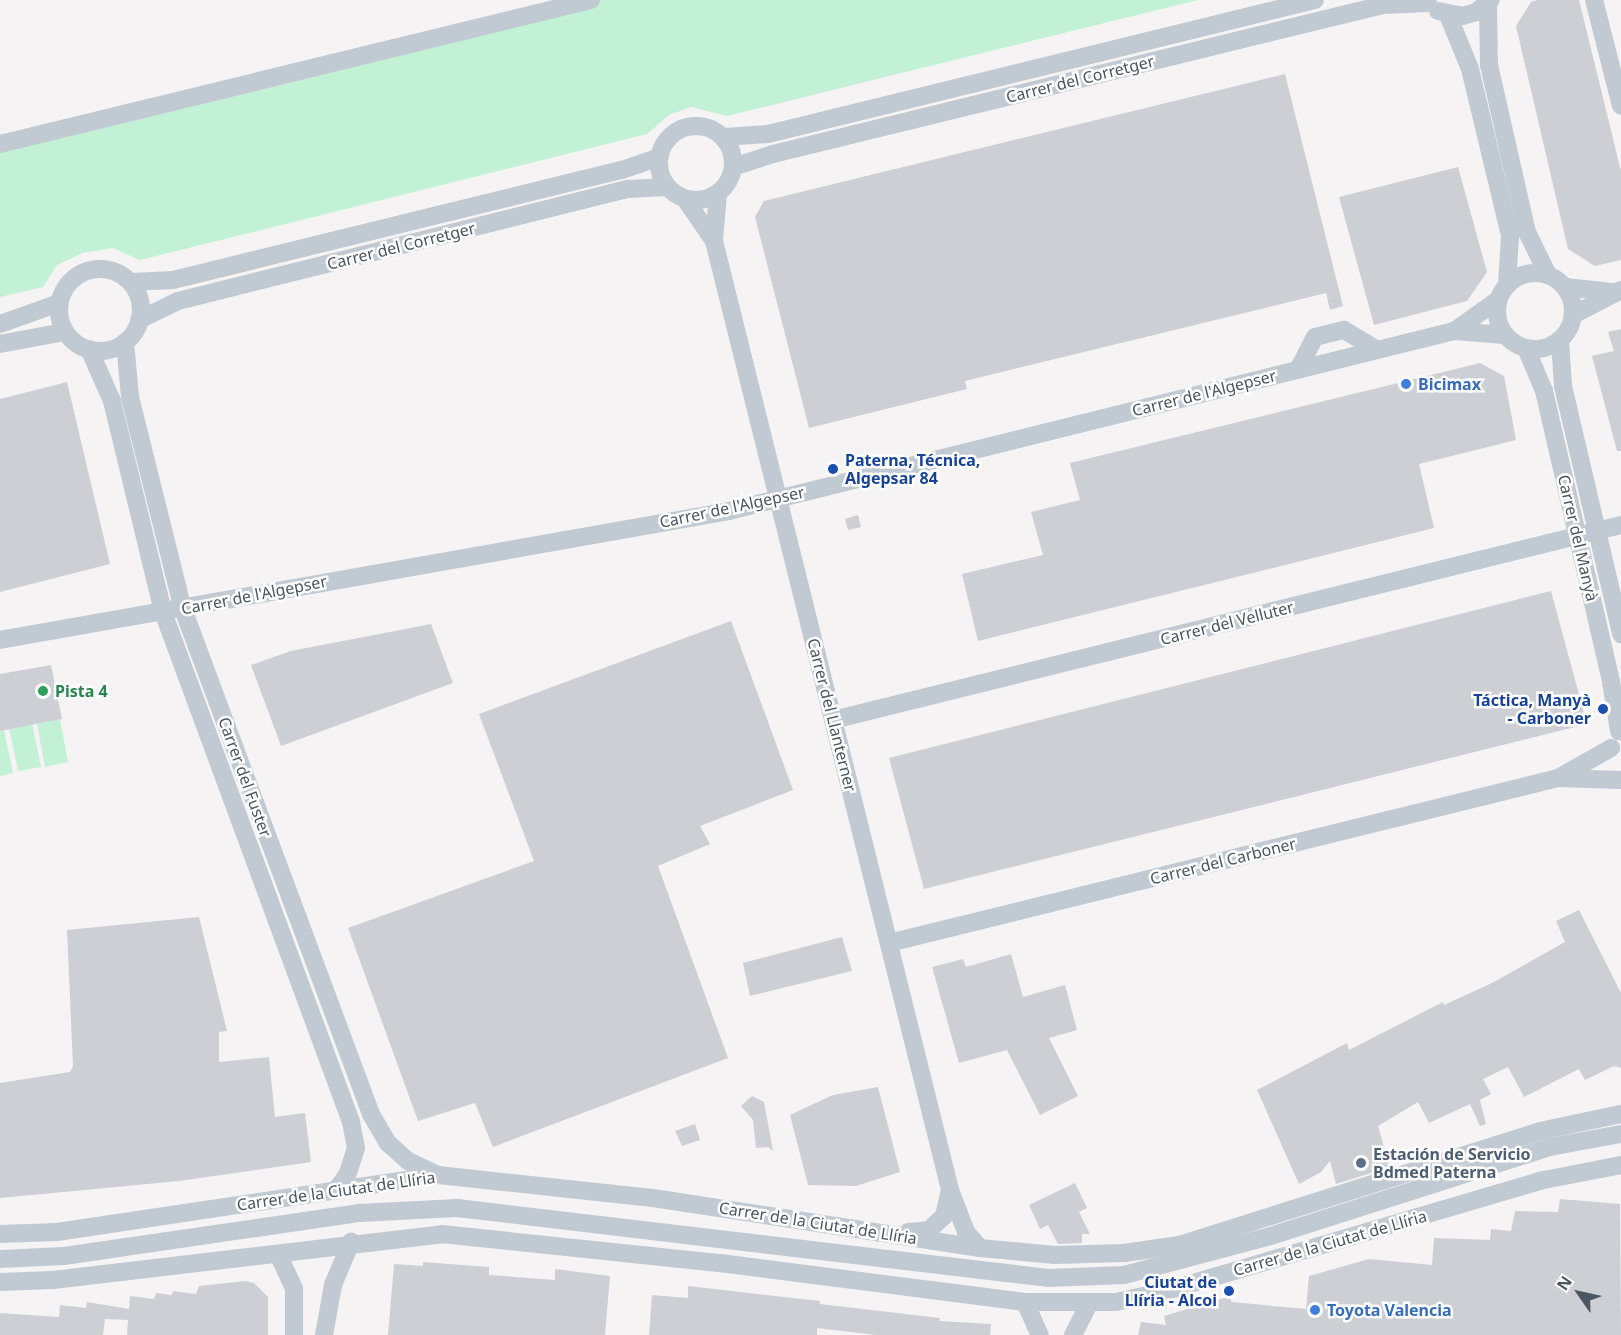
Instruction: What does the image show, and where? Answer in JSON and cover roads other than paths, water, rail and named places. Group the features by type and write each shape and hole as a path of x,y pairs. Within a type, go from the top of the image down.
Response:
{"street":[{"path":"0,144 591,0"},
{"name":"Carrer del Corretger","path":"724,137 768,134 1315,0"},
{"path":"1594,0 1621,106"},
{"path":"1427,2 1448,15 1470,69 1510,236 1503,292 1497,312 1505,335"},
{"name":"Carrer del Corretger","path":"734,167 785,151 1383,5 1427,2"},
{"path":"1448,15 1476,12 1489,2"},
{"path":"1489,2 1490,65 1527,232 1548,275 1565,287 1617,291"},
{"path":"703,126 724,137 730,146 734,167 718,193 697,200 685,199 667,187 659,157 670,135 680,129 703,126"},
{"name":"Carrer del Corretger","path":"131,282 173,280 622,170 659,157"},
{"name":"Carrer del Corretger","path":"139,320 178,301 628,189 667,187"},
{"name":"Carrer del Llanterner","path":"718,193 714,241 950,1190 966,1232 981,1248"},
{"name":"Carrer del Llanterner","path":"685,199 714,241"},
{"path":"0,324 59,303 72,280 93,269 114,271 131,282 139,300 139,320 125,342 114,348 89,349 65,332 59,303"},
{"path":"1454,331 1526,273 1548,275"},
{"path":"1565,287 1573,315"},
{"path":"1454,331 1505,335 1526,348 1538,349 1560,340 1573,315 1617,291"},
{"path":"1298,370 1315,338 1344,330 1377,350"},
{"name":"Carrer de l'Algepser","path":"0,640 729,511 1454,331"},
{"path":"0,344 65,332"},
{"name":"Carrer del Manyà","path":"1560,340 1563,386 1621,634"},
{"name":"Carrer del Fuster","path":"125,342 130,397 183,609 371,1114 388,1143 408,1161 438,1175"},
{"name":"Carrer del Manyà","path":"1526,348 1544,391 1578,536 1617,736 1614,771 1621,781"},
{"name":"Carrer del Fuster","path":"89,349 112,401 163,612 351,1122 356,1148 347,1175 336,1190"},
{"name":"Carrer del Velluter","path":"833,720 1621,525"},
{"name":"Carrer del Carboner","path":"1558,778 1617,736"},
{"name":"Carrer del Carboner","path":"889,943 1558,778 1621,781"},
{"name":"Carrer de la Ciutat de Llíria","path":"0,1234 57,1232 438,1175 653,1197 899,1233 981,1248 1054,1255 1124,1253 1179,1245 1540,1131 1621,1114"},
{"name":"Carrer de la Ciutat de Llíria","path":"0,1259 64,1256 360,1213 457,1208 1048,1278 1114,1276 1173,1265 1586,1139 1621,1134"},
{"name":"Carrer de la Ciutat de Llíria","path":"1586,1139 1621,1140"},
{"name":"Carrer de la Ciutat de Llíria","path":"0,1282 53,1280 278,1254 351,1242 442,1234 491,1236 956,1290 1025,1302 1089,1304 1166,1292 1544,1180 1621,1165"},
{"path":"899,1233 928,1230 944,1216 950,1190"},
{"path":"324,1335 333,1285 351,1242"},
{"path":"278,1254 294,1289 294,1335"},
{"path":"1025,1302 1041,1335"},
{"path":"1073,1335 1089,1304"}],"place":[{"name":"Bicimax","path":"1406,384"},
{"name":"Paterna, Técnica, Algepsar 84","path":"833,469"},
{"name":"Pista 4","path":"43,691"},
{"name":"Táctica, Manyà - Carboner","path":"1603,709"},
{"name":"Estación de Servicio Bdmed Paterna","path":"1361,1163"},
{"name":"Ciutat de Llíria - Alcoi","path":"1229,1291"},
{"name":"Toyota Valencia","path":"1315,1310"}]}
